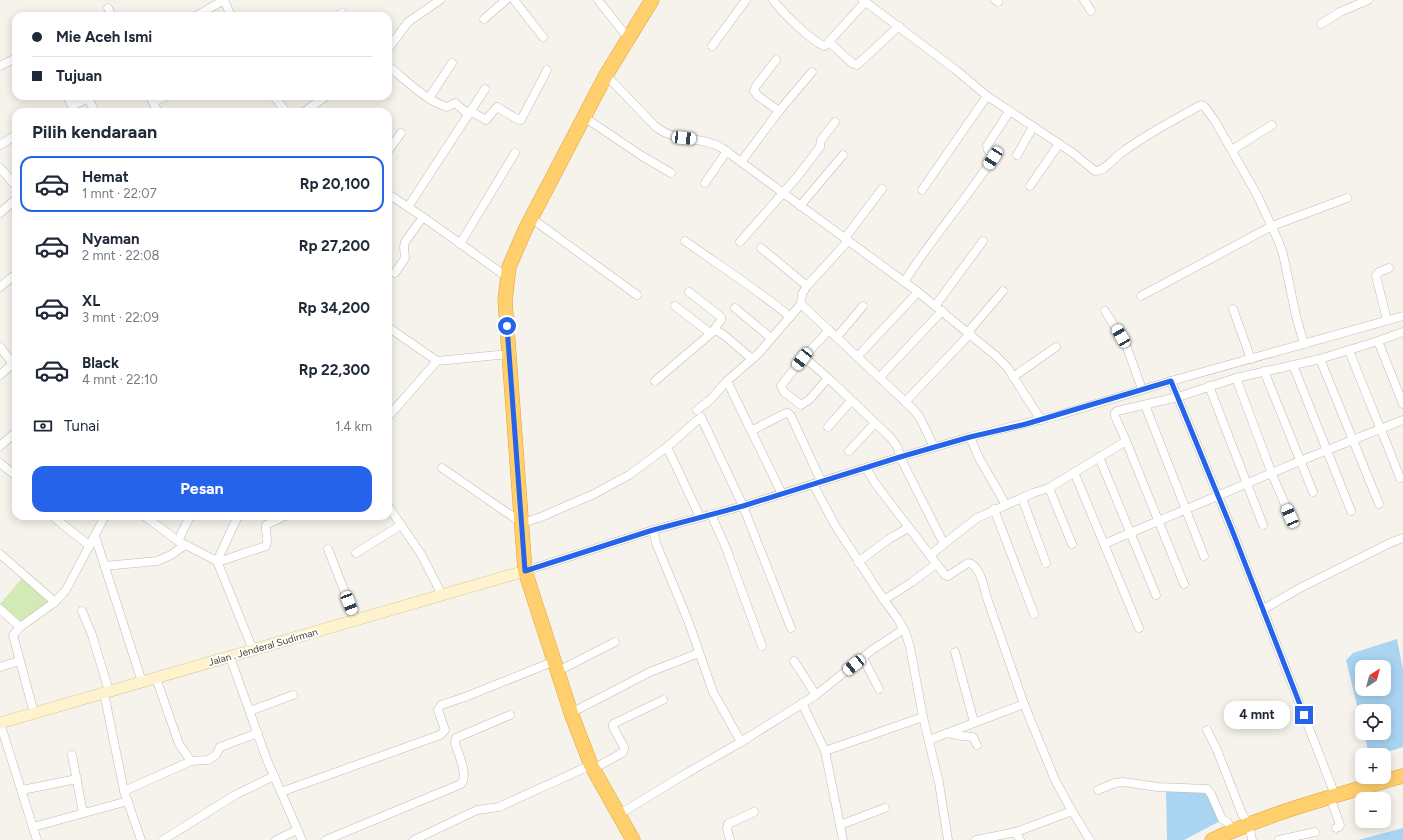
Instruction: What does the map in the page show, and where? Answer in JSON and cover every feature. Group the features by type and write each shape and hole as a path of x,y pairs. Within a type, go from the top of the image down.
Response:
{"highway":[{"path":"628,838 618,815 592,767 556,666 525,571 505,300 507,277 514,252 606,75 652,0"},
{"path":"1212,840 1248,824 1304,804 1403,776"}],"street":[{"path":"203,12 224,0 229,12"},
{"path":"392,44 408,22 440,0"},
{"path":"484,19 506,0"},
{"path":"514,0 543,37"},
{"path":"598,0 628,38"},
{"path":"712,46 746,0"},
{"path":"773,0 783,12 821,45 825,45 829,42 864,1 956,70 987,96 1033,128 1078,156 1093,170 1098,171 1144,138 1201,105 1204,106 1208,110 1232,150 1272,226 1283,254 1296,316 1304,344"},
{"path":"1084,0 1091,11"},
{"path":"1321,24 1340,12 1368,0"},
{"path":"108,8 110,12"},
{"path":"829,42 852,63 857,65 898,26"},
{"path":"0,66 12,60"},
{"path":"776,60 756,86 754,91 758,96 779,111"},
{"path":"429,98 452,62"},
{"path":"392,69 429,98 446,106 454,104 486,120 498,106 518,120 521,120 547,70"},
{"path":"741,162 779,111 812,72"},
{"path":"606,75 655,126 663,132 674,137 704,141 727,151 918,292 1002,360 1041,420"},
{"path":"408,207 485,89"},
{"path":"922,190 987,96"},
{"path":"69,100 72,106 84,100"},
{"path":"310,108 320,100"},
{"path":"904,282 920,256 974,187 993,158 993,155 988,150 987,146 1010,112"},
{"path":"584,117 642,156 671,173"},
{"path":"740,242 789,187 820,147 821,139 835,122"},
{"path":"1232,150 1272,125"},
{"path":"1017,155 1033,128"},
{"path":"392,145 401,133"},
{"path":"0,145 12,138"},
{"path":"1030,186 1059,144"},
{"path":"705,183 727,151"},
{"path":"460,244 515,153"},
{"path":"800,206 843,155"},
{"path":"0,168 12,182"},
{"path":"697,410 710,400 727,381 752,359 801,304 802,294 807,286 846,239 882,189"},
{"path":"392,197 507,277"},
{"path":"1141,296 1272,226 1347,198"},
{"path":"0,213 12,202"},
{"path":"395,274 405,258 405,242 423,217"},
{"path":"531,218 637,295"},
{"path":"685,240 719,266 765,296 790,317"},
{"path":"880,377 938,309 983,240"},
{"path":"761,248 807,286"},
{"path":"1387,320 1376,276 1379,272 1390,268"},
{"path":"0,287 12,279"},
{"path":"905,402 969,333 1003,290"},
{"path":"655,381 712,332 721,320 722,317 689,292"},
{"path":"858,356 918,292"},
{"path":"801,304 880,377 920,418 934,448"},
{"path":"675,306 712,332"},
{"path":"837,337 863,306"},
{"path":"735,308 772,338"},
{"path":"1233,309 1252,359"},
{"path":"1105,311 1126,345 1142,390"},
{"path":"1116,419 1115,414 1117,411 1145,405 1174,388 1252,359 1403,316"},
{"path":"392,330 437,361 509,354"},
{"path":"712,332 717,330 720,332 752,359"},
{"path":"828,378 803,405 799,404 781,388 804,357 829,330"},
{"path":"525,571 700,517 713,518 745,510 782,494 817,487 866,468 900,457 970,437 1041,420 1142,390 1209,386 1264,371 1320,359 1403,332"},
{"path":"1378,341 1403,404"},
{"path":"1013,377 1056,346"},
{"path":"0,347 12,360"},
{"path":"1349,350 1360,380 1382,429 1400,478"},
{"path":"804,357 851,400 897,446 900,457 944,544"},
{"path":"1320,359 1379,504"},
{"path":"392,412 437,361"},
{"path":"1293,365 1351,511"},
{"path":"0,376 12,366"},
{"path":"1264,371 1313,492"},
{"path":"1236,378 1272,474 1290,516"},
{"path":"727,381 782,494"},
{"path":"1209,386 1263,525"},
{"path":"1174,388 1218,496 1333,796 1340,825 1336,828"},
{"path":"828,427 851,400"},
{"path":"1108,400 1112,414 1116,419 1126,441 1184,584"},
{"path":"1145,405 1204,556"},
{"path":"751,431 786,412 789,413 825,510 858,562 904,629 910,647 923,717 939,782 948,840"},
{"path":"442,468 522,523 541,517 594,494 629,475 667,447 701,417 745,510 791,628"},
{"path":"1104,544 1300,461 1354,441 1403,420"},
{"path":"849,451 875,423"},
{"path":"0,446 12,436"},
{"path":"970,437 979,458 1006,505"},
{"path":"930,554 974,519 994,509 1049,488 1126,441"},
{"path":"667,447 700,517"},
{"path":"1098,457 1156,595"},
{"path":"0,463 12,473"},
{"path":"866,468 875,483 908,528 947,576 968,563 972,563 976,568 983,582 986,595 1024,704 1055,780 1090,840"},
{"path":"1074,472 1139,628"},
{"path":"1049,488 1072,544"},
{"path":"1022,498 1046,563"},
{"path":"994,509 1034,614"},
{"path":"392,512 421,554 442,595"},
{"path":"713,518 726,548 762,646"},
{"path":"57,520 90,546"},
{"path":"34,713 13,635 20,626 55,602 66,590 103,520"},
{"path":"150,520 182,543 217,561 253,650"},
{"path":"105,566 157,561 171,555 182,543 189,520"},
{"path":"217,561 236,520"},
{"path":"217,561 265,546 268,543 265,533 266,525 277,520"},
{"path":"356,553 401,525"},
{"path":"858,562 889,539 908,528"},
{"path":"653,532 656,543 689,623 713,692 741,742"},
{"path":"95,536 142,682"},
{"path":"1262,610 1320,578 1403,538"},
{"path":"328,550 356,621"},
{"path":"0,554 55,602"},
{"path":"884,600 936,564"},
{"name":"Jalan . Jenderal Sudirman","path":"0,723 525,571"},
{"path":"0,609 20,626"},
{"path":"82,612 96,649 107,692 124,791 141,840"},
{"path":"618,815 741,742 816,695 862,658 904,629"},
{"path":"281,792 440,735 445,730 438,710 441,705 556,666 615,642"},
{"path":"955,652 974,722"},
{"path":"572,712 650,672 699,653"},
{"path":"230,657 274,776 302,840"},
{"path":"862,658 880,689"},
{"path":"0,667 19,661"},
{"path":"794,661 816,695"},
{"path":"156,678 179,744 191,761"},
{"path":"250,711 293,695"},
{"path":"414,840 477,810 499,807 622,753 624,747 613,727 613,724 663,700"},
{"path":"802,703 825,751 843,840"},
{"path":"929,740 1024,704"},
{"path":"326,840 461,784 465,774 455,743 456,738 510,715"},
{"path":"825,751 923,717"},
{"path":"0,723 37,840"},
{"path":"1207,730 1217,750 1242,814 1248,824 1252,840"},
{"path":"124,791 191,761 208,760 216,755 220,747 258,733"},
{"path":"947,733 963,736 974,736 977,745"},
{"path":"72,755 83,813"},
{"path":"163,840 235,795 274,776"},
{"path":"22,790 76,779"},
{"path":"1098,790 1115,783 1123,782 1158,787 1207,789 1212,794 1222,819 1227,822 1233,830"},
{"path":"33,827 128,801"},
{"path":"840,824 885,808"},
{"path":"976,840 1016,832 1072,811"},
{"path":"730,840 727,829 728,824 754,812"},
{"path":"276,840 297,830"},
{"path":"1016,832 1020,840"},
{"path":"1279,840 1315,832"}],"green space":[{"path":"23,577 50,601 20,623 0,604"}],"water":[{"path":"1397,639 1403,670 1403,747 1391,751 1391,748 1367,748 1366,740 1391,740 1391,704 1357,704 1346,660 1353,653"},
{"path":"1166,790 1208,792 1220,821 1184,840 1167,840"},
{"path":"1403,828 1403,840 1358,840"}],"route":[{"path":"507,326 525,571 653,530 743,506 900,457 970,437 1026,424 1171,381 1232,530 1304,715"}]}
